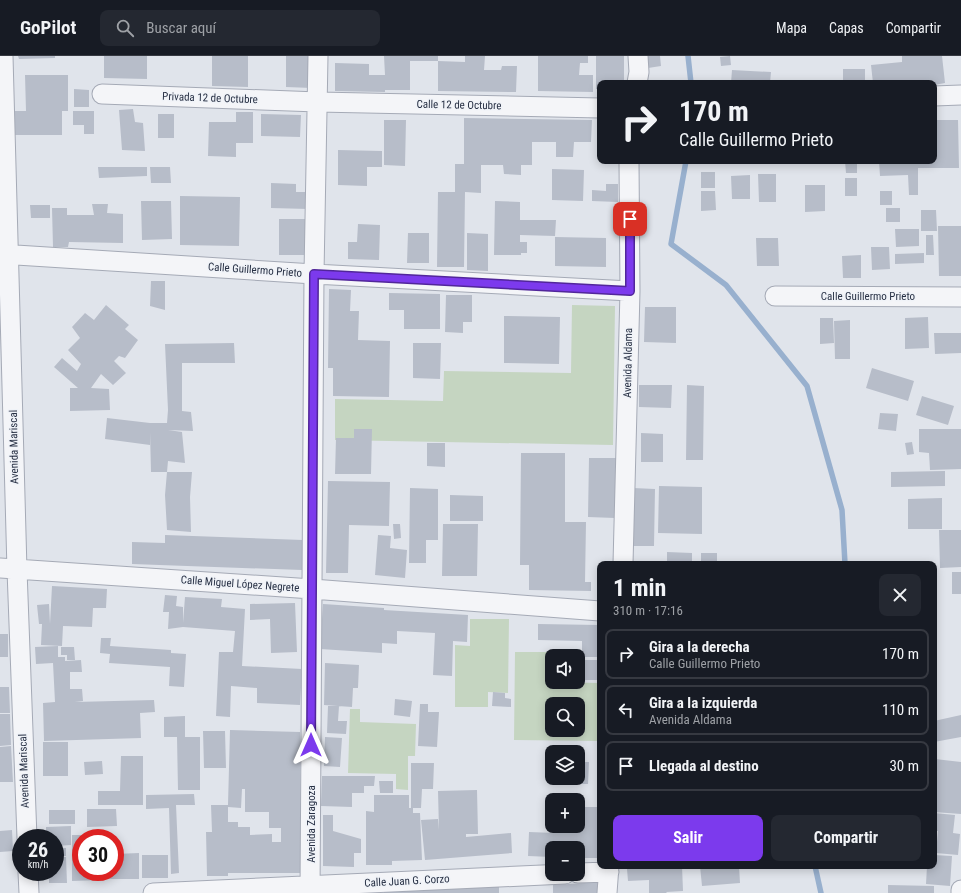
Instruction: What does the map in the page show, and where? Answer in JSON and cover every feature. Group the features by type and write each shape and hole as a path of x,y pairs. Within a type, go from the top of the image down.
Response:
{"street":[{"name":"Avenida Mariscal","path":"3,56 8,569 26,829"},
{"path":"318,56 318,102"},
{"path":"638,56 639,72 638,80"},
{"name":"Privada 12 de Octubre","path":"102,94 318,102"},
{"path":"937,96 961,95"},
{"name":"Calle 12 de Octubre","path":"318,102 597,108"},
{"name":"Avenida Zaragoza","path":"310,889 314,274 318,102"},
{"name":"Avenida Aldama","path":"623,561 630,291 630,164"},
{"name":"Calle Guillermo Prieto","path":"4,254 314,274 630,291"},
{"name":"Calle Guillermo Prieto","path":"775,296 961,297"},
{"name":"Calle Miguel López Negrete","path":"8,569 312,589 597,611"},
{"path":"585,872 609,869 607,893"},
{"name":"Calle Juan G. Corzo","path":"153,893 310,889 545,875"},
{"path":"28,881 29,893"}],"green space":[{"path":"572,305 615,306 613,445 335,440 335,399 443,401 444,371 571,373"},
{"path":"470,619 509,619 508,693 488,692 488,707 455,707 455,645 470,646"},
{"path":"515,652 545,652 545,689 585,689 585,683 597,683 597,741 514,740"},
{"path":"350,709 360,709 360,722 416,724 415,756 408,756 408,790 396,789 396,774 348,773"}],"building":[{"path":"18,56 55,56 55,58 19,59"},
{"path":"104,56 147,56 147,79 104,78"},
{"path":"212,56 248,56 248,87 212,86"},
{"path":"286,56 313,56 312,88 286,87"},
{"path":"384,56 438,56 438,61 410,61 410,90 385,90 385,92 335,91 335,63 369,64 369,75 385,75"},
{"path":"465,56 485,56 484,70 501,70 502,66 517,66 516,92 438,91 438,61 465,62"},
{"path":"538,56 588,56 588,63 580,63 579,75 593,75 593,92 538,91"},
{"path":"596,56 624,56 624,80 597,80 596,89"},
{"path":"646,56 660,56 661,66 648,68"},
{"path":"730,56 731,65 721,66 720,57"},
{"path":"902,56 942,56 945,83 937,84 937,80 873,80 871,65 902,62"},
{"path":"843,69 865,69 865,80 843,80"},
{"path":"732,70 771,72 770,80 731,80"},
{"path":"25,75 68,75 68,111 62,111 62,135 14,135 14,111 26,111"},
{"path":"74,89 89,90 89,107 74,107"},
{"path":"133,109 135,122 143,123 145,151 122,150 119,110"},
{"path":"73,111 94,111 94,134 84,134 84,125 73,125"},
{"path":"236,112 253,112 253,143 236,143 236,157 208,156 209,122 236,122"},
{"path":"158,114 174,114 174,138 158,138"},
{"path":"261,114 301,115 300,137 261,136"},
{"path":"464,118 592,120 591,142 574,142 573,157 556,157 556,142 532,142 532,165 521,165 521,175 504,174 503,165 481,165 481,193 465,192 464,267 437,267 438,192 455,192 455,164 464,164"},
{"path":"384,120 406,120 405,166 384,165"},
{"path":"937,120 958,120 959,168 918,168 918,195 909,195 908,175 880,176 879,164 937,164"},
{"path":"338,150 382,151 382,167 367,167 367,186 338,185"},
{"path":"845,164 857,164 857,173 846,173"},
{"path":"98,167 147,167 147,176 99,178"},
{"path":"150,167 170,167 171,183 151,183"},
{"path":"552,169 584,170 583,201 552,200"},
{"path":"701,172 715,172 715,188 701,188"},
{"path":"758,174 776,174 776,202 759,202"},
{"path":"750,175 750,199 732,199 731,176"},
{"path":"845,178 857,178 857,196 845,196"},
{"path":"271,183 296,184 296,192 308,192 308,209 271,208"},
{"path":"606,184 618,184 618,202 592,201 592,190 606,191"},
{"path":"805,185 825,185 825,211 805,212"},
{"path":"701,191 715,191 716,210 701,211"},
{"path":"880,191 892,191 892,205 880,205"},
{"path":"180,196 240,197 239,246 180,245"},
{"path":"141,201 171,201 172,239 142,240"},
{"path":"495,201 520,202 520,220 556,220 555,236 520,235 520,242 527,242 527,253 521,253 521,255 494,255"},
{"path":"92,204 108,204 107,213 123,214 123,243 69,242 68,247 53,247 52,208 67,208 67,215 94,215"},
{"path":"30,205 50,205 50,218 31,218"},
{"path":"886,208 900,208 900,222 886,222"},
{"path":"921,210 936,210 937,231 921,231"},
{"path":"279,219 305,219 305,255 279,255"},
{"path":"358,224 380,225 379,260 348,259 348,242 357,242"},
{"path":"938,226 961,226 961,276 939,276"},
{"path":"895,229 919,229 919,246 896,247"},
{"path":"408,233 429,233 429,263 407,263"},
{"path":"467,233 488,234 488,271 467,270"},
{"path":"926,235 933,235 934,255 926,255"},
{"path":"555,237 606,238 606,267 555,266"},
{"path":"756,238 778,238 779,266 757,266"},
{"path":"871,247 889,247 890,269 872,270"},
{"path":"924,253 924,263 895,264 895,254"},
{"path":"861,255 861,278 843,278 842,256"},
{"path":"151,281 165,281 165,310 150,306"},
{"path":"329,289 351,290 350,311 359,311 358,340 390,341 389,397 333,396 333,368 328,368"},
{"path":"389,293 440,294 440,329 404,329 404,310 389,310"},
{"path":"446,295 472,295 472,322 463,322 463,333 445,332"},
{"path":"106,305 129,325 125,329 138,340 125,358 119,356 114,361 126,373 113,385 101,374 91,388 109,389 110,410 70,411 70,388 78,388 54,367 62,358 77,371 81,364 68,350 80,338 72,327 85,313 94,320"},
{"path":"645,307 676,307 676,343 644,342"},
{"path":"504,316 560,317 559,364 504,363"},
{"path":"928,317 929,348 905,349 905,318"},
{"path":"820,318 833,318 834,343 820,344"},
{"path":"850,320 850,359 835,359 834,321"},
{"path":"934,333 961,333 961,353 935,354"},
{"path":"234,343 235,363 182,363 182,411 191,412 193,431 168,430 182,432 185,463 168,461 167,472 151,472 150,432 150,445 105,439 107,418 150,423 167,423 168,410 165,344"},
{"path":"413,343 441,343 440,379 413,378"},
{"path":"872,368 914,381 908,401 866,388"},
{"path":"639,385 672,385 671,408 639,407"},
{"path":"687,385 704,386 703,460 686,460"},
{"path":"922,396 954,406 948,425 916,415"},
{"path":"880,413 898,414 896,431 878,429"},
{"path":"354,429 372,429 371,474 335,474 336,438 354,438"},
{"path":"919,429 961,429 961,469 930,470 929,453 919,452"},
{"path":"641,433 663,434 663,462 641,462"},
{"path":"912,442 914,454 907,455 905,443"},
{"path":"427,443 445,443 445,467 427,466"},
{"path":"521,453 565,453 565,522 586,522 585,582 591,582 591,591 529,590 529,565 520,565"},
{"path":"589,458 616,458 615,518 588,517"},
{"path":"945,471 945,486 891,487 891,472"},
{"path":"167,472 192,472 190,497 191,532 167,530 165,495"},
{"path":"328,481 390,482 389,526 349,525 348,573 326,573"},
{"path":"659,486 702,487 702,534 658,533"},
{"path":"410,488 438,489 438,540 426,540 426,563 409,563"},
{"path":"633,488 655,489 654,546 632,546"},
{"path":"450,495 483,496 483,521 450,521"},
{"path":"942,498 942,529 908,529 908,499"},
{"path":"393,524 400,524 401,538 394,539"},
{"path":"443,524 478,524 477,576 442,576"},
{"path":"939,530 961,530 961,567 940,568"},
{"path":"165,535 303,540 302,570 132,564 132,542 165,543"},
{"path":"378,535 391,536 390,548 407,550 405,578 375,575"},
{"path":"667,552 692,553 692,561 667,561"},
{"path":"701,553 717,553 717,561 701,561"},
{"path":"952,572 961,572 961,594 952,594"},
{"path":"52,586 107,589 106,608 93,608 92,627 63,626 62,646 41,645 42,624 39,624 37,605 49,604 50,624"},
{"path":"165,595 177,596 176,606 183,607 183,623 185,597 222,599 221,607 245,609 242,666 302,669 300,705 257,703 257,688 231,686 230,717 216,716 219,652 233,652 235,631 183,627 168,629 169,612 163,612"},
{"path":"295,603 297,652 271,653 270,619 250,620 250,604"},
{"path":"323,604 384,608 384,610 468,615 467,642 453,641 452,676 433,675 435,633 397,631 397,644 382,643 382,653 320,649"},
{"path":"538,624 597,625 597,657 585,657 585,649 582,649 582,641 538,640"},
{"path":"0,634 8,634 8,657 0,657"},
{"path":"101,638 111,638 110,646 171,650 171,653 186,654 184,687 169,686 170,667 109,663 110,654 100,653"},
{"path":"58,646 58,657 65,657 65,661 81,660 82,672 70,672 70,689 82,689 83,701 75,702 154,700 155,712 140,713 141,738 44,741 43,703 55,702 53,663 36,664 35,647"},
{"path":"61,647 74,647 75,660 67,660 67,655 61,655"},
{"path":"585,660 597,660 597,680 585,680"},
{"path":"325,663 359,665 358,688 353,688 352,707 324,705"},
{"path":"0,687 9,687 10,713 0,713"},
{"path":"493,692 505,693 505,698 511,699 511,707 492,706"},
{"path":"395,699 412,701 410,717 394,715"},
{"path":"420,704 428,704 428,712 439,712 437,747 418,746"},
{"path":"328,706 339,706 338,721 347,721 346,734 327,733"},
{"path":"0,714 10,714 11,745 0,746"},
{"path":"961,715 961,737 937,741 937,720"},
{"path":"185,716 185,737 200,737 200,790 178,790 177,737 164,737 164,717"},
{"path":"230,730 300,732 300,873 228,873 228,876 207,876 206,832 212,832 211,805 228,805","holes":["242,789 245,789 245,812 269,812 269,828 281,828 281,842 272,842 272,834 250,835 250,827 238,827 238,822 228,822 228,807 241,808"]},
{"path":"203,731 225,731 226,768 204,768"},
{"path":"325,737 342,738 340,767 324,766"},
{"path":"43,742 68,742 68,776 43,776"},
{"path":"11,746 13,782 0,782 0,747"},
{"path":"121,756 143,756 143,805 98,805 98,791 120,791"},
{"path":"937,759 961,762 961,814 937,812"},
{"path":"102,761 103,774 85,775 84,762"},
{"path":"585,762 589,762 588,784 585,784"},
{"path":"411,763 434,763 433,789 422,789 421,808 413,808 413,813 420,813 422,860 392,861 392,865 366,865 366,811 374,812 374,795 409,795 409,808 411,808"},
{"path":"322,776 375,776 374,786 364,786 364,793 352,793 352,807 321,806"},
{"path":"379,781 393,781 393,793 380,793"},
{"path":"477,790 478,834 466,834 466,837 511,833 512,853 425,860 421,820 438,819 439,830 438,791"},
{"path":"194,794 195,805 176,805 179,873 171,874 169,808 146,809 146,795"},
{"path":"585,807 597,807 597,858 585,858 585,841 545,841 545,857 528,856 529,832 585,833"},
{"path":"87,809 116,809 117,826 87,827"},
{"path":"49,810 75,810 75,824 49,824"},
{"path":"937,813 955,815 953,833 960,834 958,855 937,853"},
{"path":"323,815 333,815 333,831 361,839 361,853 354,853 354,867 323,866"},
{"path":"71,826 71,845 64,845 64,829 46,829 46,827"},
{"path":"12,830 12,851 0,852 0,831"},
{"path":"64,848 66,848 66,856 64,856"},
{"path":"139,853 139,879 124,879 124,854"},
{"path":"142,855 168,855 168,878 142,878"},
{"path":"937,855 952,856 950,886 926,884 927,869 937,869"},
{"path":"64,857 66,857 67,883 49,883 49,881 64,881"},
{"path":"627,869 682,869 683,891 649,893 649,880 628,881"},
{"path":"700,869 739,869 740,883 702,886"},
{"path":"600,882 601,893 553,893 553,885"},
{"path":"888,885 934,886 934,893 888,893"},
{"path":"499,886 499,893 384,893 384,891"}],"waterway":[{"path":"688,56 691,80"},
{"path":"685,164 671,244 726,285 807,386 842,510 845,561"},
{"path":"816,869 821,893"}],"route":[{"path":"311,745 314,274 630,291 630,219"}]}
